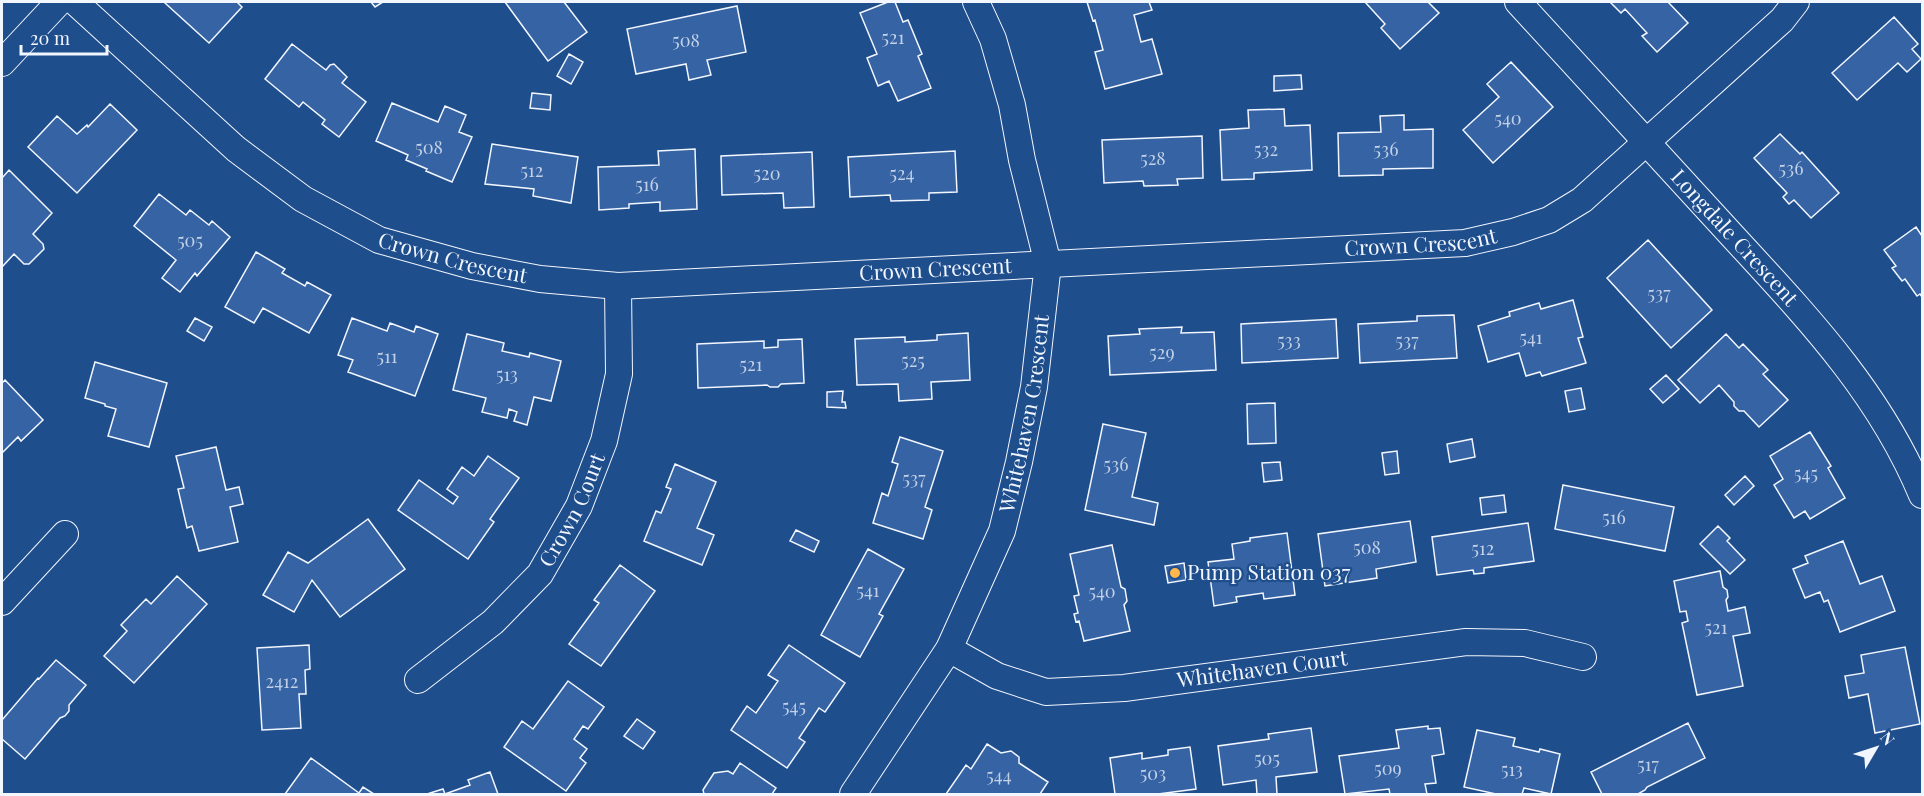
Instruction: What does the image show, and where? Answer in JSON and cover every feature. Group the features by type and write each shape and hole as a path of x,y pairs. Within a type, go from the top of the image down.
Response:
{"street":[{"path":"2,63 59,2"},
{"name":"Crown Crescent","path":"75,2 236,149 303,199 379,240 472,266 517,275 618,286 1466,243 1512,232 1549,220 1582,200 1782,20 1796,2"},
{"name":"Whitehaven Crescent","path":"853,795 949,649 1002,531 1034,387 1048,264 1022,159 1012,105 993,39 976,2"},
{"name":"Longdale Crescent","path":"1518,2 1831,346 1872,401 1913,472 1923,495"},
{"name":"Crown Court","path":"418,680 493,622 540,574 579,506 604,441 619,374 618,286"},
{"path":"2,602 65,534"},
{"name":"Whitehaven Court","path":"949,649 997,676 1046,692 1124,688 1466,642 1525,643 1583,657"}],"building":[{"path":"166,2 237,2 242,7 209,43"},
{"path":"371,2 383,2 375,7"},
{"path":"505,2 564,2 587,32 548,61"},
{"path":"888,2 895,2 903,22 908,20 922,54 918,56 931,88 898,101 889,81 878,86 867,58 877,54 860,13"},
{"path":"1087,2 1149,2 1152,10 1134,15 1141,42 1152,39 1162,74 1105,89 1095,52 1103,50 1095,20 1093,21"},
{"path":"1365,2 1428,2 1439,13 1400,49 1381,28 1385,24"},
{"path":"1610,2 1668,2 1688,23 1657,52 1642,36 1647,33 1625,9 1621,13"},
{"path":"737,6 746,52 707,60 711,75 689,80 686,64 636,74 627,29"},
{"path":"1894,17 1918,44 1912,49 1921,59 1907,72 1898,63 1857,100 1832,73"},
{"path":"292,44 326,70 334,64 347,77 342,83 366,102 339,137 322,124 325,120 303,102 299,107 265,79"},
{"path":"569,54 583,62 571,84 557,76"},
{"path":"1511,62 1553,107 1493,163 1463,130 1499,97 1487,84"},
{"path":"1301,75 1302,89 1274,91 1274,76"},
{"path":"532,93 551,95 550,110 530,108"},
{"path":"392,103 438,122 445,106 466,115 459,132 472,137 452,182 406,160 408,155 376,141"},
{"path":"110,104 137,130 77,193 28,147 57,116 77,134 87,125 88,127"},
{"path":"1284,109 1285,126 1310,125 1312,170 1254,173 1254,179 1222,180 1220,130 1249,128 1248,110"},
{"path":"1404,115 1404,130 1433,129 1433,168 1383,169 1383,175 1339,176 1338,133 1381,132 1380,116"},
{"path":"1780,134 1800,154 1802,152 1839,193 1811,218 1794,200 1789,204 1783,197 1787,193 1754,158"},
{"path":"1202,136 1203,178 1177,179 1178,185 1144,186 1143,181 1104,183 1102,140"},
{"path":"492,144 578,157 571,203 533,196 534,189 485,184"},
{"path":"695,149 697,209 660,211 660,202 629,204 629,208 599,210 598,167 659,165 658,151"},
{"path":"955,151 957,192 929,193 929,200 891,201 890,195 850,197 848,157"},
{"path":"812,152 814,207 784,208 783,193 722,195 721,156"},
{"path":"9,170 52,213 33,234 43,244 44,249 29,264 24,264 14,254 2,267 2,178"},
{"path":"159,194 186,215 190,210 209,225 212,221 230,237 197,276 195,273 180,292 162,278 176,260 134,226"},
{"path":"1916,227 1922,236 1922,297 1920,294 1917,296 1905,279 1902,281 1892,268 1896,266 1884,250"},
{"path":"1648,240 1712,310 1671,348 1607,278"},
{"path":"256,252 285,269 282,273 305,286 307,282 331,295 309,333 263,308 254,323 225,307"},
{"path":"1573,300 1583,337 1578,338 1586,363 1542,376 1540,372 1526,376 1519,353 1488,362 1478,326 1510,316 1509,312 1539,303 1541,309"},
{"path":"1454,315 1457,358 1360,363 1358,324 1417,321 1417,316"},
{"path":"195,318 212,327 204,341 187,331"},
{"path":"352,318 387,331 390,323 414,332 416,326 438,334 415,396 348,372 353,360 338,355"},
{"path":"1336,319 1338,358 1242,363 1241,324"},
{"path":"1182,327 1181,333 1214,332 1216,370 1110,375 1108,336 1140,334 1139,329"},
{"path":"968,333 970,380 931,382 932,399 899,401 898,384 857,385 855,339 905,337 905,342 937,340 937,335"},
{"path":"467,334 504,343 502,351 529,357 530,353 561,361 551,401 534,397 527,425 514,421 517,412 509,409 507,418 482,412 486,398 453,390"},
{"path":"1726,334 1739,348 1743,344 1768,370 1763,374 1788,400 1759,427 1744,411 1739,411 1734,406 1734,402 1719,385 1700,403 1678,380"},
{"path":"802,339 804,383 781,384 778,387 767,385 698,388 697,344 764,341 764,348 778,347 778,340"},
{"path":"95,362 167,383 149,447 108,436 116,409 85,398"},
{"path":"1666,375 1679,389 1663,403 1650,389"},
{"path":"5,380 43,420 21,441 18,437 2,453 2,383"},
{"path":"1581,388 1585,409 1569,412 1565,391"},
{"path":"843,391 842,402 845,402 846,408 827,407 827,392"},
{"path":"1275,403 1276,443 1248,444 1247,404"},
{"path":"1103,424 1146,433 1132,497 1158,503 1154,525 1085,510"},
{"path":"1810,432 1831,466 1828,468 1845,498 1810,519 1805,511 1794,518 1774,485 1783,479 1770,456"},
{"path":"900,437 943,451 925,507 932,510 923,539 873,523 882,493 888,496 898,464 892,462"},
{"path":"1472,439 1475,457 1450,462 1447,444"},
{"path":"216,447 226,490 239,487 243,504 230,507 238,542 199,551 192,526 187,528 178,489 184,488 176,456"},
{"path":"1397,451 1399,473 1385,475 1382,453"},
{"path":"488,456 519,478 490,519 494,522 468,559 398,510 419,480 453,504 458,497 447,489 462,467 474,476"},
{"path":"1280,462 1282,480 1264,482 1262,463"},
{"path":"675,464 716,482 697,528 714,535 702,565 644,541 656,511 661,513 671,489 666,487"},
{"path":"1745,476 1754,486 1734,505 1725,495"},
{"path":"1563,485 1674,507 1665,551 1555,529"},
{"path":"1504,495 1506,512 1482,515 1480,498"},
{"path":"368,519 405,569 340,617 312,580 294,612 263,595 288,552 308,563"},
{"path":"1410,521 1416,562 1376,569 1377,578 1325,586 1318,534"},
{"path":"1528,523 1534,561 1484,568 1484,573 1474,574 1473,570 1437,575 1432,537"},
{"path":"1718,526 1730,538 1727,541 1745,560 1730,574 1700,544"},
{"path":"796,530 819,541 814,552 790,541"},
{"path":"1287,533 1295,595 1264,599 1263,593 1236,597 1237,602 1214,606 1208,562 1234,559 1232,544 1250,541 1250,538"},
{"path":"1843,541 1860,584 1882,576 1895,611 1840,632 1828,600 1824,602 1820,592 1805,598 1793,569 1808,563 1805,556"},
{"path":"1112,545 1121,587 1125,589 1127,601 1124,605 1130,631 1084,641 1079,621 1076,622 1074,614 1078,613 1074,596 1079,595 1070,554"},
{"path":"868,549 904,569 879,614 883,616 860,657 821,635"},
{"name":"Pump Station 037","path":"1184,563 1186,580 1168,583 1165,566"},
{"path":"620,565 655,591 601,666 569,644 599,603 594,600"},
{"path":"1720,571 1723,587 1727,590 1728,611 1745,607 1750,633 1733,636 1743,686 1697,695 1682,623 1688,621 1686,611 1680,612 1674,581"},
{"path":"177,576 207,604 134,683 104,656 127,631 121,625 146,599 151,604"},
{"path":"309,645 310,669 305,670 306,694 299,694 301,728 262,730 257,648"},
{"path":"789,645 845,683 825,712 819,708 799,738 805,742 787,768 731,730 747,706 756,713 778,681 768,675"},
{"path":"1905,647 1920,724 1875,733 1868,694 1849,698 1845,676 1864,673 1861,655"},
{"path":"56,660 86,685 69,705 69,711 65,716 60,718 25,759 2,739 2,720"},
{"path":"568,681 604,707 588,729 583,726 574,739 587,749 580,758 586,763 566,791 504,747 522,721 533,729"},
{"path":"637,719 655,732 643,749 624,736"},
{"path":"1688,723 1705,758 1647,787 1638,794 1602,794 1591,772"},
{"path":"1428,726 1428,729 1440,728 1444,754 1432,756 1436,783 1425,784 1427,794 1390,794 1389,789 1345,794 1339,756 1399,748 1396,730"},
{"path":"1311,728 1317,772 1276,777 1277,794 1257,794 1256,780 1223,785 1218,746 1269,739 1268,734"},
{"path":"1477,730 1515,738 1513,746 1560,754 1551,794 1524,788 1522,794 1496,794 1464,787"},
{"path":"987,744 1001,753 1011,751 1019,757 1019,763 1048,782 1040,794 946,794 966,765 971,769"},
{"path":"1190,747 1196,789 1158,794 1115,794 1110,758 1142,753 1142,759 1168,755 1168,750"},
{"path":"311,758 359,793 363,787 374,794 285,794"},
{"path":"740,763 776,788 772,794 704,794 703,790 714,773 728,771 733,774"},
{"path":"490,772 498,794 445,794 470,785 468,780"},
{"path":"443,789 445,794 427,794"}],"place":[{"name":"Pump Station 037","path":"1175,573"}]}
